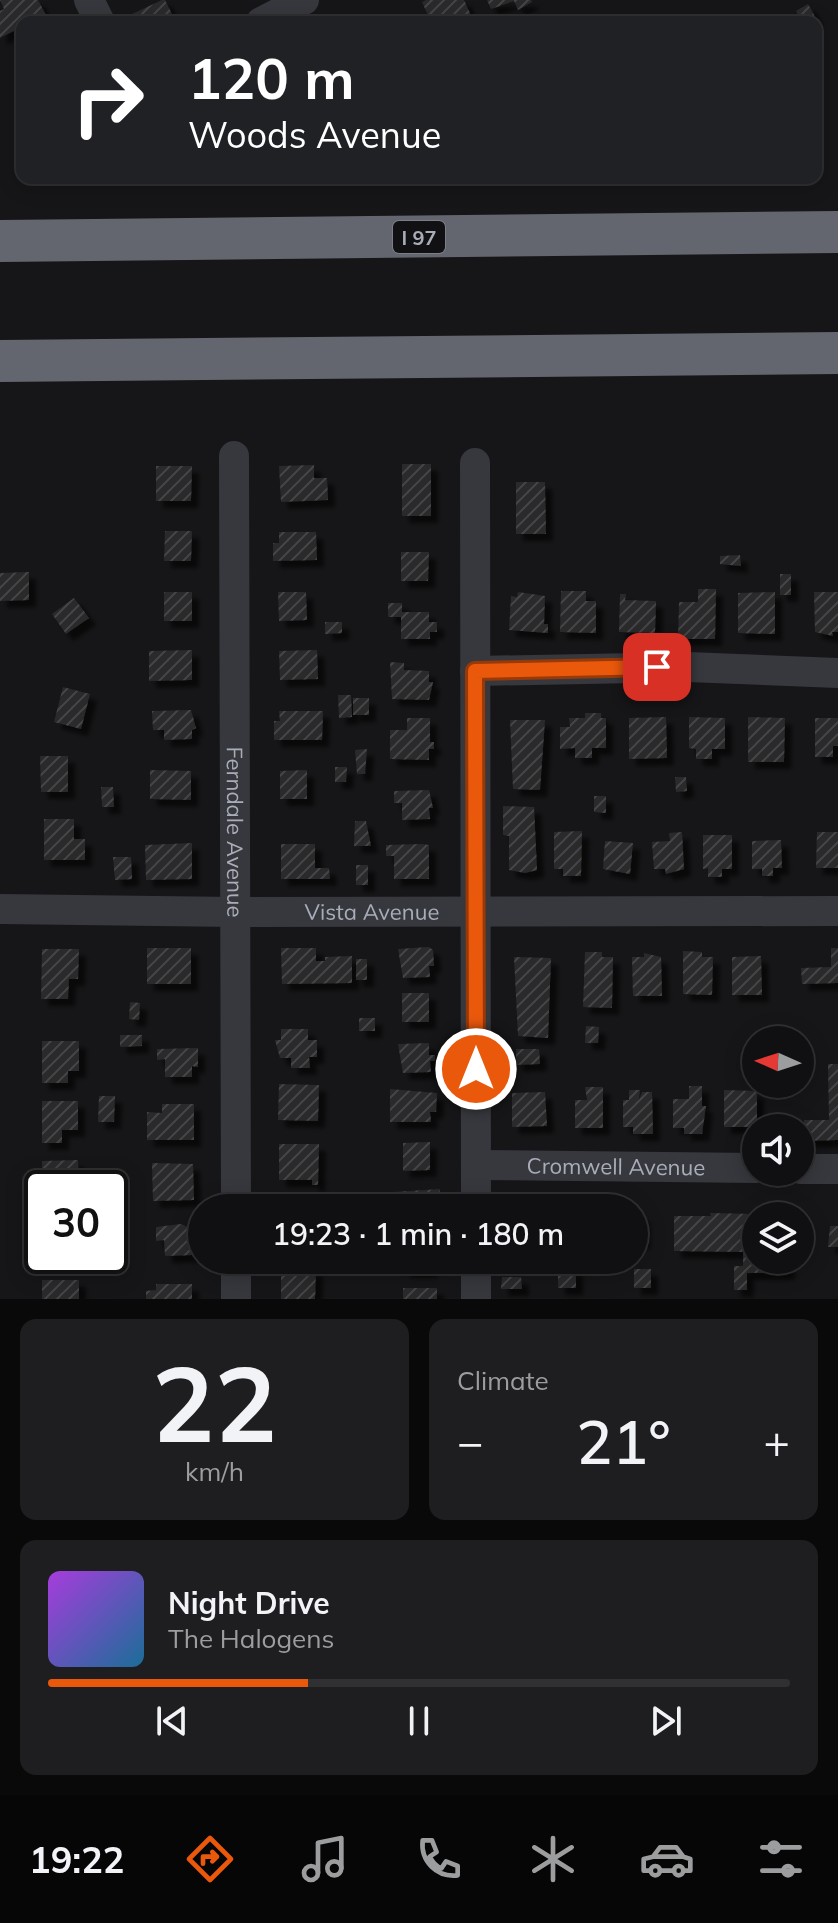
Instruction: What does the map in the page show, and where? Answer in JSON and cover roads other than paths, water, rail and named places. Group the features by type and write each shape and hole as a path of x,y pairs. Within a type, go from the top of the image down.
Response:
{"highway":[{"name":"I 97","path":"0,241 838,232"},
{"path":"0,361 838,353"}],"street":[{"path":"273,16 304,0"},
{"name":"Ferndale Avenue","path":"234,456 236,1194"},
{"path":"475,463 476,1194"},
{"path":"475,671 688,667 838,673"},
{"name":"Vista Avenue","path":"0,909 235,912 838,911"},
{"name":"Cromwell Avenue","path":"476,1165 742,1168"},
{"path":"814,1169 838,1169"},
{"path":"236,1274 236,1299"},
{"path":"476,1274 476,1299"}]}
